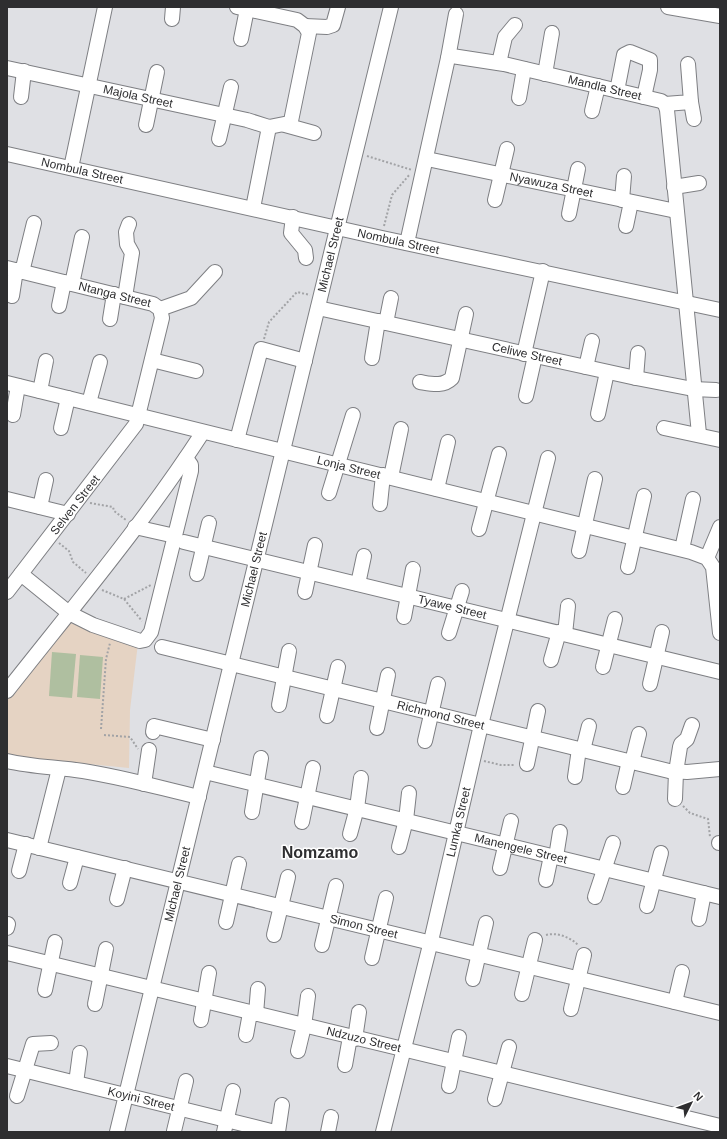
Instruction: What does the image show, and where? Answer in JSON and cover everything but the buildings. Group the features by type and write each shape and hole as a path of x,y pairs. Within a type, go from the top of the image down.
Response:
{"street":[{"path":"71,168 105,7"},
{"path":"305,26 327,27 332,25 338,7"},
{"name":"Michael Street","path":"118,1132 392,7"},
{"path":"668,7 720,16"},
{"path":"241,39 242,8 267,10 297,20 305,26 309,34 288,123 314,133"},
{"path":"408,243 427,159 456,14"},
{"path":"499,63 507,34 515,25"},
{"path":"545,74 552,33"},
{"path":"617,91 624,55 630,52 650,60 650,70 644,97"},
{"name":"Mandla Street","path":"448,58 452,56 499,63 661,101 665,104"},
{"path":"688,64 694,119"},
{"name":"Majola Street","path":"7,68 224,114 269,127 288,123"},
{"path":"519,98 524,69"},
{"path":"21,97 24,71"},
{"path":"146,125 157,72"},
{"path":"592,111 598,86"},
{"path":"219,139 230,87"},
{"path":"691,102 665,104 698,434"},
{"path":"253,208 269,127"},
{"path":"495,200 507,149"},
{"name":"Nombula Street","path":"7,154 338,226 382,238 543,270 720,310"},
{"name":"Nyawuza Street","path":"427,159 676,211"},
{"path":"569,214 578,169"},
{"path":"624,176 627,201 626,226"},
{"path":"674,187 699,183"},
{"path":"293,217 291,233 305,250 306,258"},
{"path":"12,296 15,270 34,223"},
{"path":"110,319 132,253 127,244 126,232 129,224"},
{"path":"59,306 68,283 82,237"},
{"name":"Ntanga Street","path":"15,270 153,304 160,309 162,318 138,415"},
{"path":"526,396 530,355 543,270"},
{"path":"160,309 191,298 215,272"},
{"path":"372,358 382,322 391,298"},
{"name":"Celiwe Street","path":"319,303 382,322 607,372 693,389 716,390"},
{"path":"420,382 438,385 450,381 454,375 466,314"},
{"path":"586,367 592,341"},
{"path":"237,440 261,349 305,361"},
{"path":"636,378 638,354"},
{"path":"152,360 196,371"},
{"path":"40,391 46,361"},
{"path":"89,403 100,362"},
{"path":"598,414 607,372"},
{"path":"13,384 13,415"},
{"name":"Lonja Street","path":"13,384 284,452 585,524 687,550 707,558"},
{"path":"61,428 68,398"},
{"path":"329,493 354,414"},
{"name":"Selven Street","path":"7,592 130,432 138,415"},
{"path":"664,428 698,434 720,440"},
{"path":"380,504 401,429"},
{"path":"7,691 136,527 203,432"},
{"path":"437,489 448,442"},
{"path":"479,529 499,454"},
{"path":"21,574 69,613 93,625 112,632 140,641 145,640 151,632 165,579 180,539 191,471 186,458"},
{"name":"Lumka Street","path":"383,1132 402,1050 431,941 481,725 548,458"},
{"path":"579,551 595,479"},
{"path":"40,507 46,480"},
{"path":"628,567 644,496"},
{"path":"7,499 68,514"},
{"path":"687,550 693,499"},
{"path":"197,574 209,523"},
{"name":"Tyawe Street","path":"136,527 204,547 457,607 720,672"},
{"path":"720,527 707,558 715,572 720,633"},
{"path":"305,592 315,545"},
{"path":"358,584 364,556"},
{"path":"404,617 413,568"},
{"path":"450,633 462,591"},
{"path":"551,660 562,633 568,606"},
{"path":"603,667 615,619"},
{"path":"650,684 662,632"},
{"name":"Richmond Street","path":"162,647 231,666 630,762 676,772 720,769"},
{"path":"279,705 289,651"},
{"path":"327,716 338,667"},
{"path":"376,728 388,675"},
{"path":"425,741 438,684"},
{"path":"526,764 538,711"},
{"path":"675,800 676,772 681,744 687,739 692,725"},
{"path":"575,777 581,750 589,726"},
{"path":"154,729 213,740"},
{"path":"624,787 639,734"},
{"path":"144,784 148,756"},
{"path":"252,812 261,758"},
{"path":"7,761 28,766 116,776 199,797"},
{"path":"302,822 308,797 312,768"},
{"path":"19,871 33,846 59,769"},
{"name":"Manengele Street","path":"205,772 720,897"},
{"path":"350,834 357,808 361,778"},
{"path":"399,847 406,820 409,793"},
{"path":"500,868 511,821"},
{"path":"546,880 560,832"},
{"name":"Simon Street","path":"7,840 431,941 720,1013"},
{"path":"595,897 613,843"},
{"path":"647,906 661,853"},
{"path":"70,883 77,857"},
{"path":"226,922 234,894 239,864"},
{"path":"117,899 125,868"},
{"path":"274,935 288,877"},
{"path":"322,945 336,886"},
{"path":"699,919 704,893"},
{"path":"372,958 380,929 386,898"},
{"path":"473,979 486,924"},
{"path":"522,994 530,966 535,940"},
{"path":"45,990 55,942"},
{"path":"95,1004 106,949"},
{"name":"Ndzuzo Street","path":"7,953 253,1014 720,1126"},
{"path":"571,1009 584,955"},
{"path":"675,1002 682,972"},
{"path":"201,1020 209,973"},
{"path":"246,1036 253,1014 258,989"},
{"path":"298,1051 304,1026 308,996"},
{"path":"345,1065 359,1012"},
{"path":"449,1086 459,1037"},
{"path":"17,1096 32,1044 51,1043"},
{"path":"495,1099 509,1047"},
{"path":"76,1083 80,1053"},
{"name":"Koyini Street","path":"7,1066 180,1108 225,1126 275,1132"},
{"path":"174,1131 186,1081"},
{"path":"225,1126 233,1091"},
{"path":"278,1132 282,1105"},
{"path":"328,1132 331,1117"}],"path":[{"path":"356,153 414,170 392,195 382,238"},
{"path":"261,349 269,322 297,292 319,303"},
{"path":"82,496 91,503 113,507 114,511 136,527"},
{"path":"51,536 69,551 73,562 93,582 124,599 151,632"},
{"path":"124,599 165,579"},
{"path":"101,729 106,659 108,656 112,632"},
{"path":"104,735 130,737 148,756"},
{"path":"474,759 501,765 526,764"},
{"path":"675,800 690,814 708,819 709,836 720,843"},
{"path":"535,940 550,934 567,937 581,948 584,955"}],"shaded area":[{"path":"67,622 138,643 130,710 129,768 7,756 7,699"}],"green space":[{"path":"52,652 76,654 72,698 49,696"},
{"path":"80,655 103,657 100,699 77,697"}],"district":[{"name":"Nomzamo","path":"320,852"}]}
